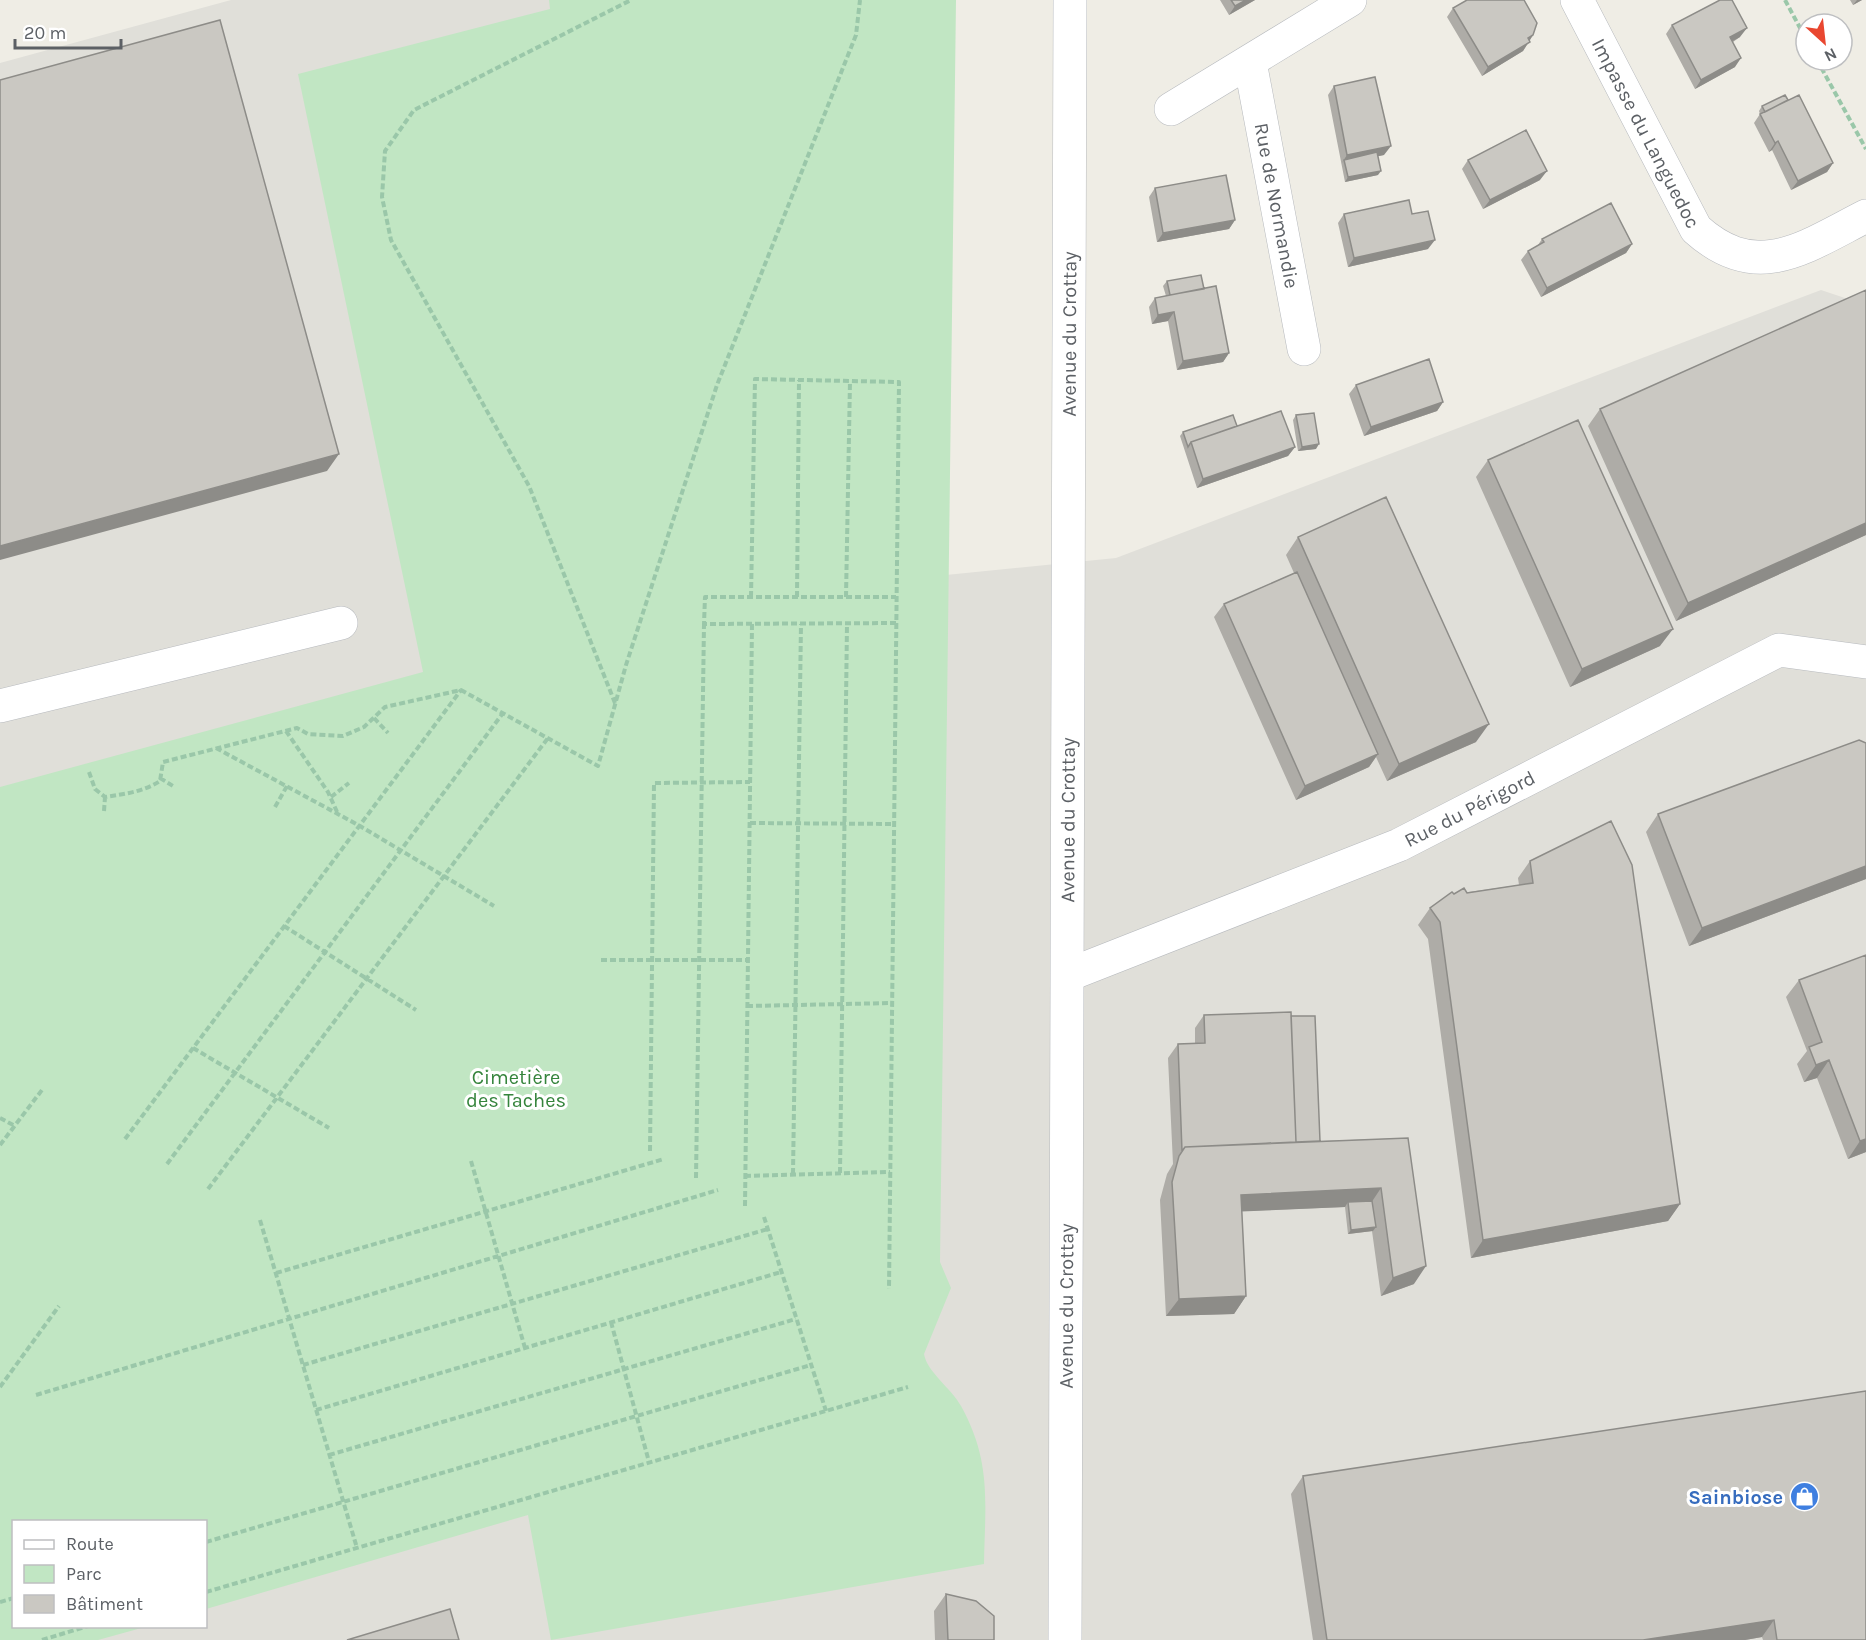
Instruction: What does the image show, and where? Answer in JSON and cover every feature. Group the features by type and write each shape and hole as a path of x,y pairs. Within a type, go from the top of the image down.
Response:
{"street":[{"name":"Avenue du Crottay","path":"1065,1640 1070,0"},
{"path":"1172,109 1350,0"},
{"name":"Impasse du Languedoc","path":"1577,0 1696,229 1715,245 1739,254 1772,258 1795,252 1866,216"},
{"name":"Rue de Normandie","path":"1250,62 1304,349"},
{"path":"0,706 341,623"},
{"name":"Rue du Périgord","path":"1068,975 1399,845 1779,650 1866,662"}],"path":[{"path":"615,704 529,486 391,240 382,197 385,151 414,110 631,0"},
{"path":"105,797 148,788 160,778 163,762 297,728 308,734 343,736 364,727 385,707 461,690 598,766 626,665 717,385 856,35 860,0"},
{"path":"1785,0 1794,17"},
{"path":"1824,72 1866,149"},
{"path":"751,597 755,379 899,382 889,1289"},
{"path":"797,597 799,380"},
{"path":"846,597 850,381"},
{"path":"696,1178 705,597 896,597"},
{"path":"704,624 896,623"},
{"path":"745,1206 752,624"},
{"path":"793,1174 801,624"},
{"path":"840,1173 847,624"},
{"path":"125,1139 461,690"},
{"path":"166,1164 503,713"},
{"path":"374,718 388,733"},
{"path":"286,731 331,797 339,815"},
{"path":"208,1189 548,738"},
{"path":"216,748 360,826 494,906"},
{"path":"89,772 95,789 105,797"},
{"path":"160,778 173,786"},
{"path":"650,1151 654,783 750,782"},
{"path":"331,797 349,783"},
{"path":"275,807 287,786"},
{"path":"104,811 105,797"},
{"path":"750,823 894,824"},
{"path":"284,926 416,1010"},
{"path":"601,960 748,960"},
{"path":"747,1006 892,1003"},
{"path":"193,1048 328,1128"},
{"path":"0,1145 42,1090"},
{"path":"0,1118 15,1126"},
{"path":"276,1273 664,1159"},
{"path":"471,1161 525,1348"},
{"path":"745,1176 890,1172"},
{"path":"36,1395 718,1190"},
{"path":"764,1217 826,1411"},
{"path":"260,1220 357,1548"},
{"path":"303,1365 768,1229"},
{"path":"316,1410 781,1272"},
{"path":"0,1387 59,1306"},
{"path":"329,1455 796,1319"},
{"path":"611,1322 649,1462"},
{"path":"207,1542 811,1365"},
{"path":"207,1592 908,1387"},
{"path":"42,1640 81,1628"}],"shaded area":[{"path":"231,0 944,0 926,577 1116,558 1821,290 1866,305 1866,1640 0,1640 0,63"}],"green space":[{"name":"Cimetière des Taches","path":"549,0 956,0 940,1262 951,1288 924,1354 934,1374 961,1406 978,1446 985,1502 984,1564 551,1640 528,1515 207,1609 207,1520 12,1520 12,1628 141,1628 98,1640 0,1640 0,787 423,672 298,74 550,9"}],"building":[{"path":"1231,0 1246,0 1235,6"},
{"path":"1467,0 1524,0 1537,23 1533,35 1528,38 1530,42 1488,67 1453,8"},
{"path":"1720,0 1732,0 1747,28 1730,37 1741,58 1701,80 1672,25"},
{"path":"220,20 339,454 0,546 0,80"},
{"path":"1375,77 1391,146 1347,155 1334,86"},
{"path":"1785,95 1788,100 1765,112 1762,106"},
{"path":"1799,95 1833,163 1798,181 1778,141 1775,143 1760,114"},
{"path":"1526,130 1547,171 1490,200 1468,160"},
{"path":"1377,152 1381,171 1348,177 1344,160"},
{"path":"1226,175 1235,220 1163,233 1155,188"},
{"path":"1409,200 1412,214 1428,211 1435,240 1354,258 1344,214"},
{"path":"1611,203 1632,244 1547,288 1528,251 1544,242 1542,239"},
{"path":"1201,275 1204,289 1170,295 1167,281"},
{"path":"1216,286 1229,353 1183,361 1174,312 1158,315 1155,298"},
{"path":"1866,290 1866,523 1688,603 1600,409"},
{"path":"1429,359 1443,402 1371,427 1356,385"},
{"path":"1281,411 1295,447 1203,479 1191,442"},
{"path":"1314,413 1319,444 1302,447 1296,415"},
{"path":"1233,415 1237,426 1191,442 1188,447 1183,432"},
{"path":"1578,420 1673,629 1582,669 1488,460"},
{"path":"1386,497 1489,724 1399,764 1298,537"},
{"path":"1297,572 1378,754 1305,786 1224,604"},
{"path":"1859,740 1866,743 1866,866 1702,928 1658,814"},
{"path":"1611,821 1632,865 1680,1204 1483,1240 1440,922 1430,908 1452,892 1454,894 1464,888 1467,893 1533,883 1530,861"},
{"path":"1866,955 1866,1139 1860,1141 1829,1060 1816,1065 1809,1047 1822,1042 1799,980"},
{"path":"1291,1012 1296,1142 1185,1147 1182,1151 1178,1044 1205,1043 1204,1015"},
{"path":"1291,1016 1315,1016 1320,1141 1296,1142"},
{"path":"1408,1138 1426,1266 1393,1278 1381,1188 1241,1195 1246,1296 1179,1299 1172,1182 1179,1156 1185,1147"},
{"path":"1372,1201 1376,1227 1351,1230 1348,1202"},
{"path":"1866,1391 1866,1640 1777,1640 1774,1620 1643,1640 1327,1640 1303,1476"},
{"path":"946,1594 976,1601 994,1616 994,1640 948,1640"},
{"path":"450,1609 459,1640 347,1640"}],"place":[{"name":"Sainbiose","path":"1804,1497"}]}
